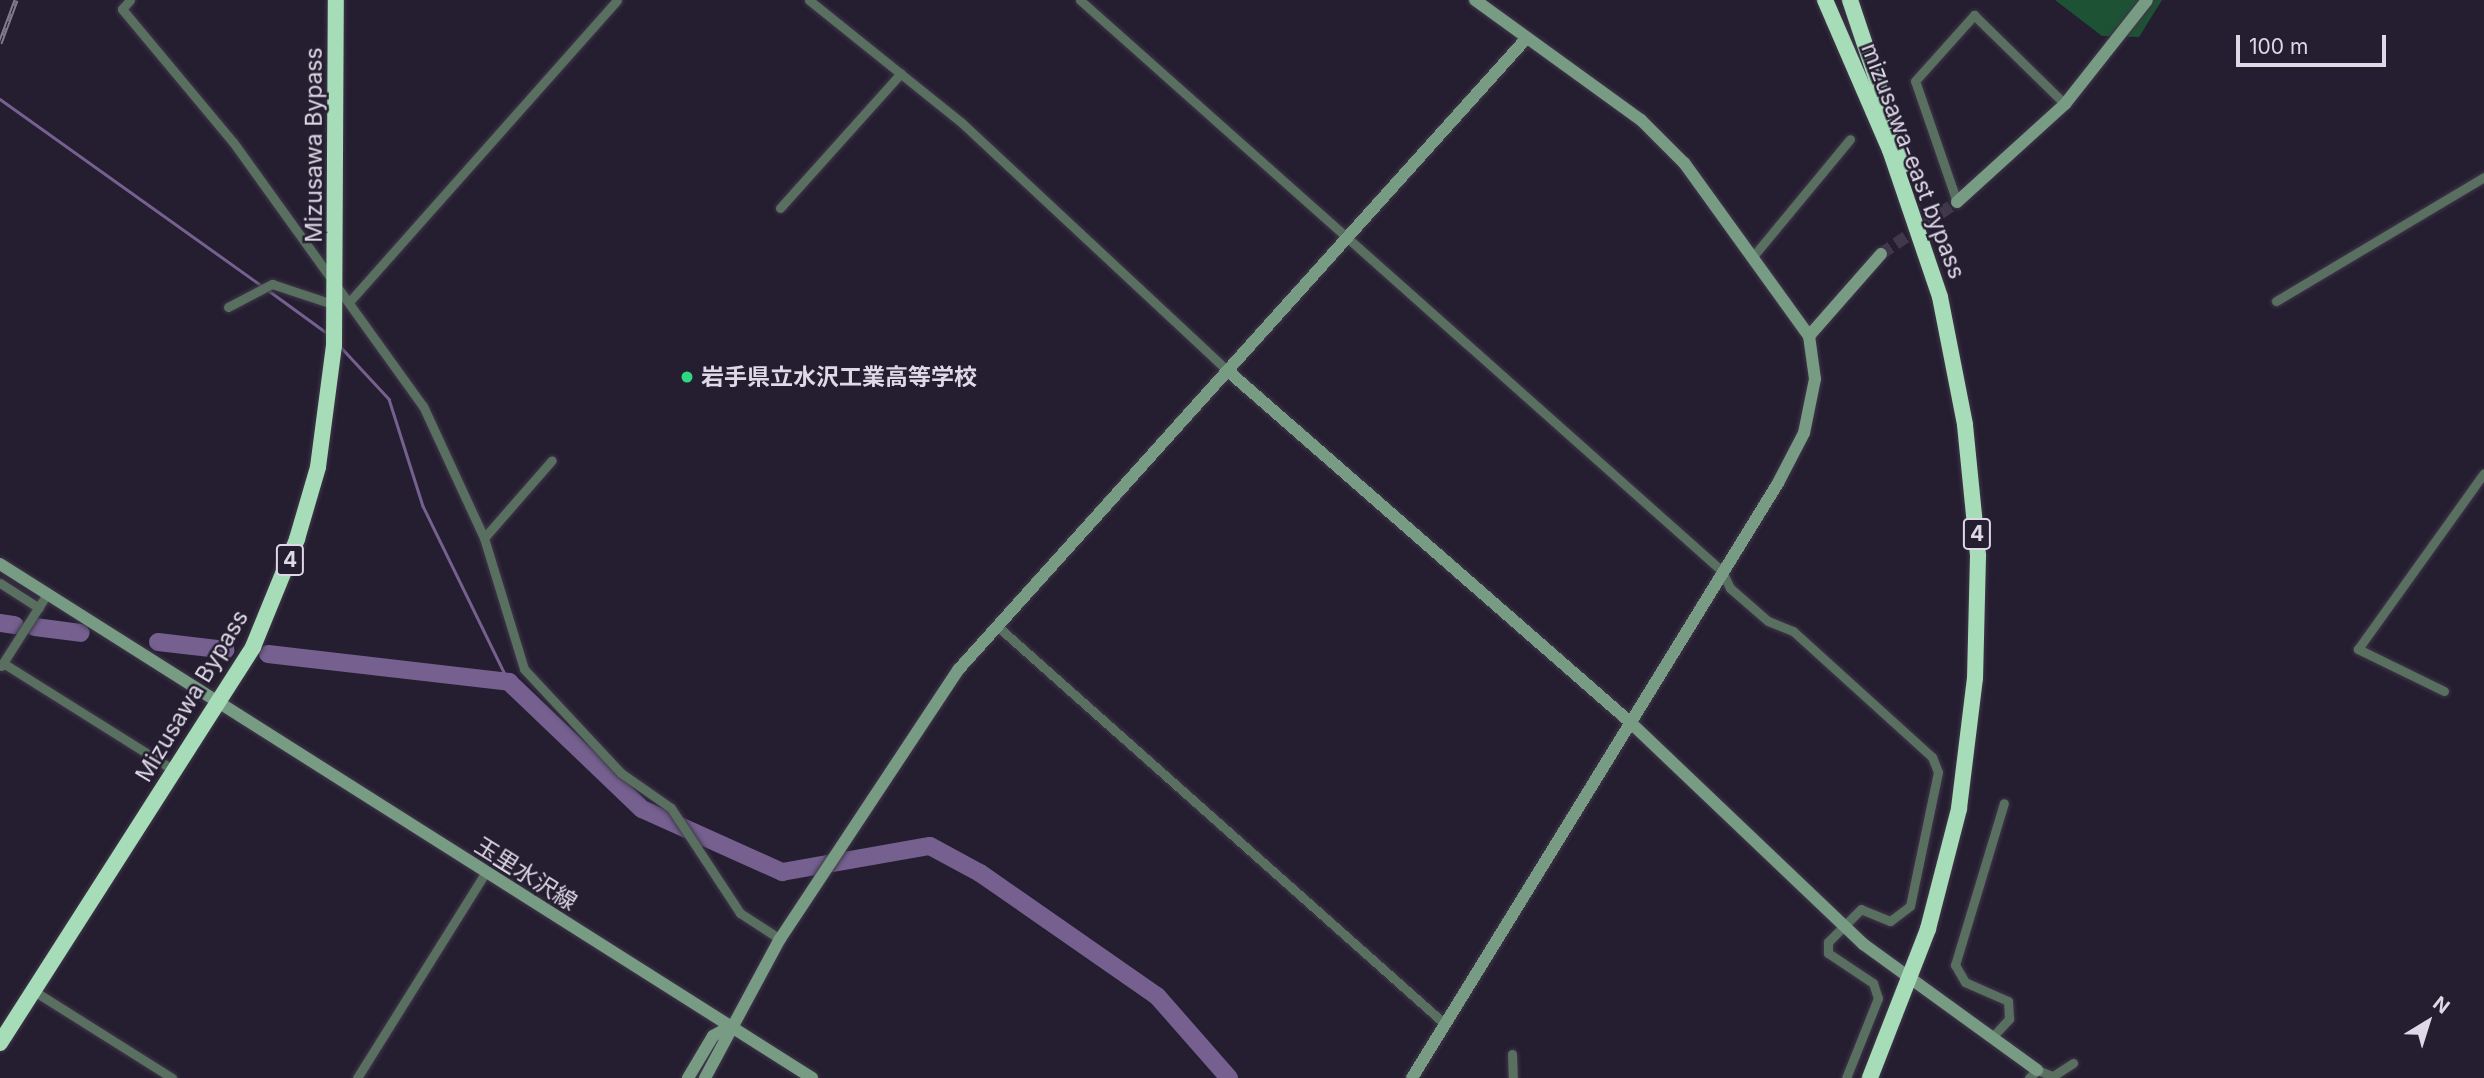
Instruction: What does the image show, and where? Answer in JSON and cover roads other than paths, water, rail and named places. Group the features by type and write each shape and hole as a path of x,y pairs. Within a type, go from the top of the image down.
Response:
{"highway":[{"name":"Mizusawa Bypass","path":"0,1044 219,704 259,635 300,529 327,418 342,303 336,285 337,0"},
{"path":"1815,0 1857,72"},
{"name":"mizusawa-east bypass","path":"1825,0 1857,72 1940,297 1974,489 1978,617 1959,809 1913,977 1870,1078"},
{"path":"1850,0 1906,167 1940,297"}],"street":[{"path":"116,0 233,142 336,285"},
{"path":"122,9 130,0"},
{"path":"342,303 617,0"},
{"path":"809,0 901,73 1228,371 1630,722 1842,925 1995,1034 2033,1074 2053,1076 2073,1063"},
{"path":"1080,0 1723,571 1730,588 1768,621 1793,631 1920,745 1938,772 1910,906 1890,921 1861,909 1842,925 1828,942 1828,953 1873,983 1878,998 1846,1078"},
{"path":"1412,1078 1723,571 1804,433 1815,379 1808,336 1755,254 1641,120 1525,40 1475,0"},
{"path":"2065,104 1974,15 1915,81 1957,202 2065,104 2147,0"},
{"path":"705,1078 729,1027 780,939 959,669 1525,40"},
{"path":"780,208 901,73"},
{"path":"1755,254 1850,139"},
{"path":"2276,301 2484,177"},
{"path":"1808,336 1881,254"},
{"path":"228,307 272,284 342,303 423,406 484,538 524,669 621,773 674,815 740,913 780,939"},
{"path":"484,538 552,460"},
{"path":"2444,691 2358,649 2484,473"},
{"name":"玉里水沢線","path":"0,564 812,1078"},
{"path":"0,583 39,608"},
{"path":"47,594 1,665 175,771"},
{"path":"996,625 1445,1024"},
{"path":"1995,1034 2009,1019 2008,1001 1965,982 1955,965 2004,803"},
{"path":"356,1078 485,873"},
{"path":"34,991 172,1078"},
{"path":"688,1078 713,1036 729,1027"},
{"path":"1512,1054 1513,1078"}],"waterway":[{"path":"0,99 262,286"},
{"path":"268,290 327,333"},
{"path":"339,345 389,399 423,506 509,682"},
{"path":"0,623 15,625"},
{"path":"35,627 81,633"},
{"path":"158,642 226,650"},
{"path":"268,654 509,682 642,809 782,872 930,846 980,873 1157,996 1229,1078"}],"tunnel":[{"path":"1881,254 1957,202"}],"railway":[{"path":"0,43 16,0"}],"place":[{"name":"岩手県立水沢工業高等学校","path":"687,377"}]}
